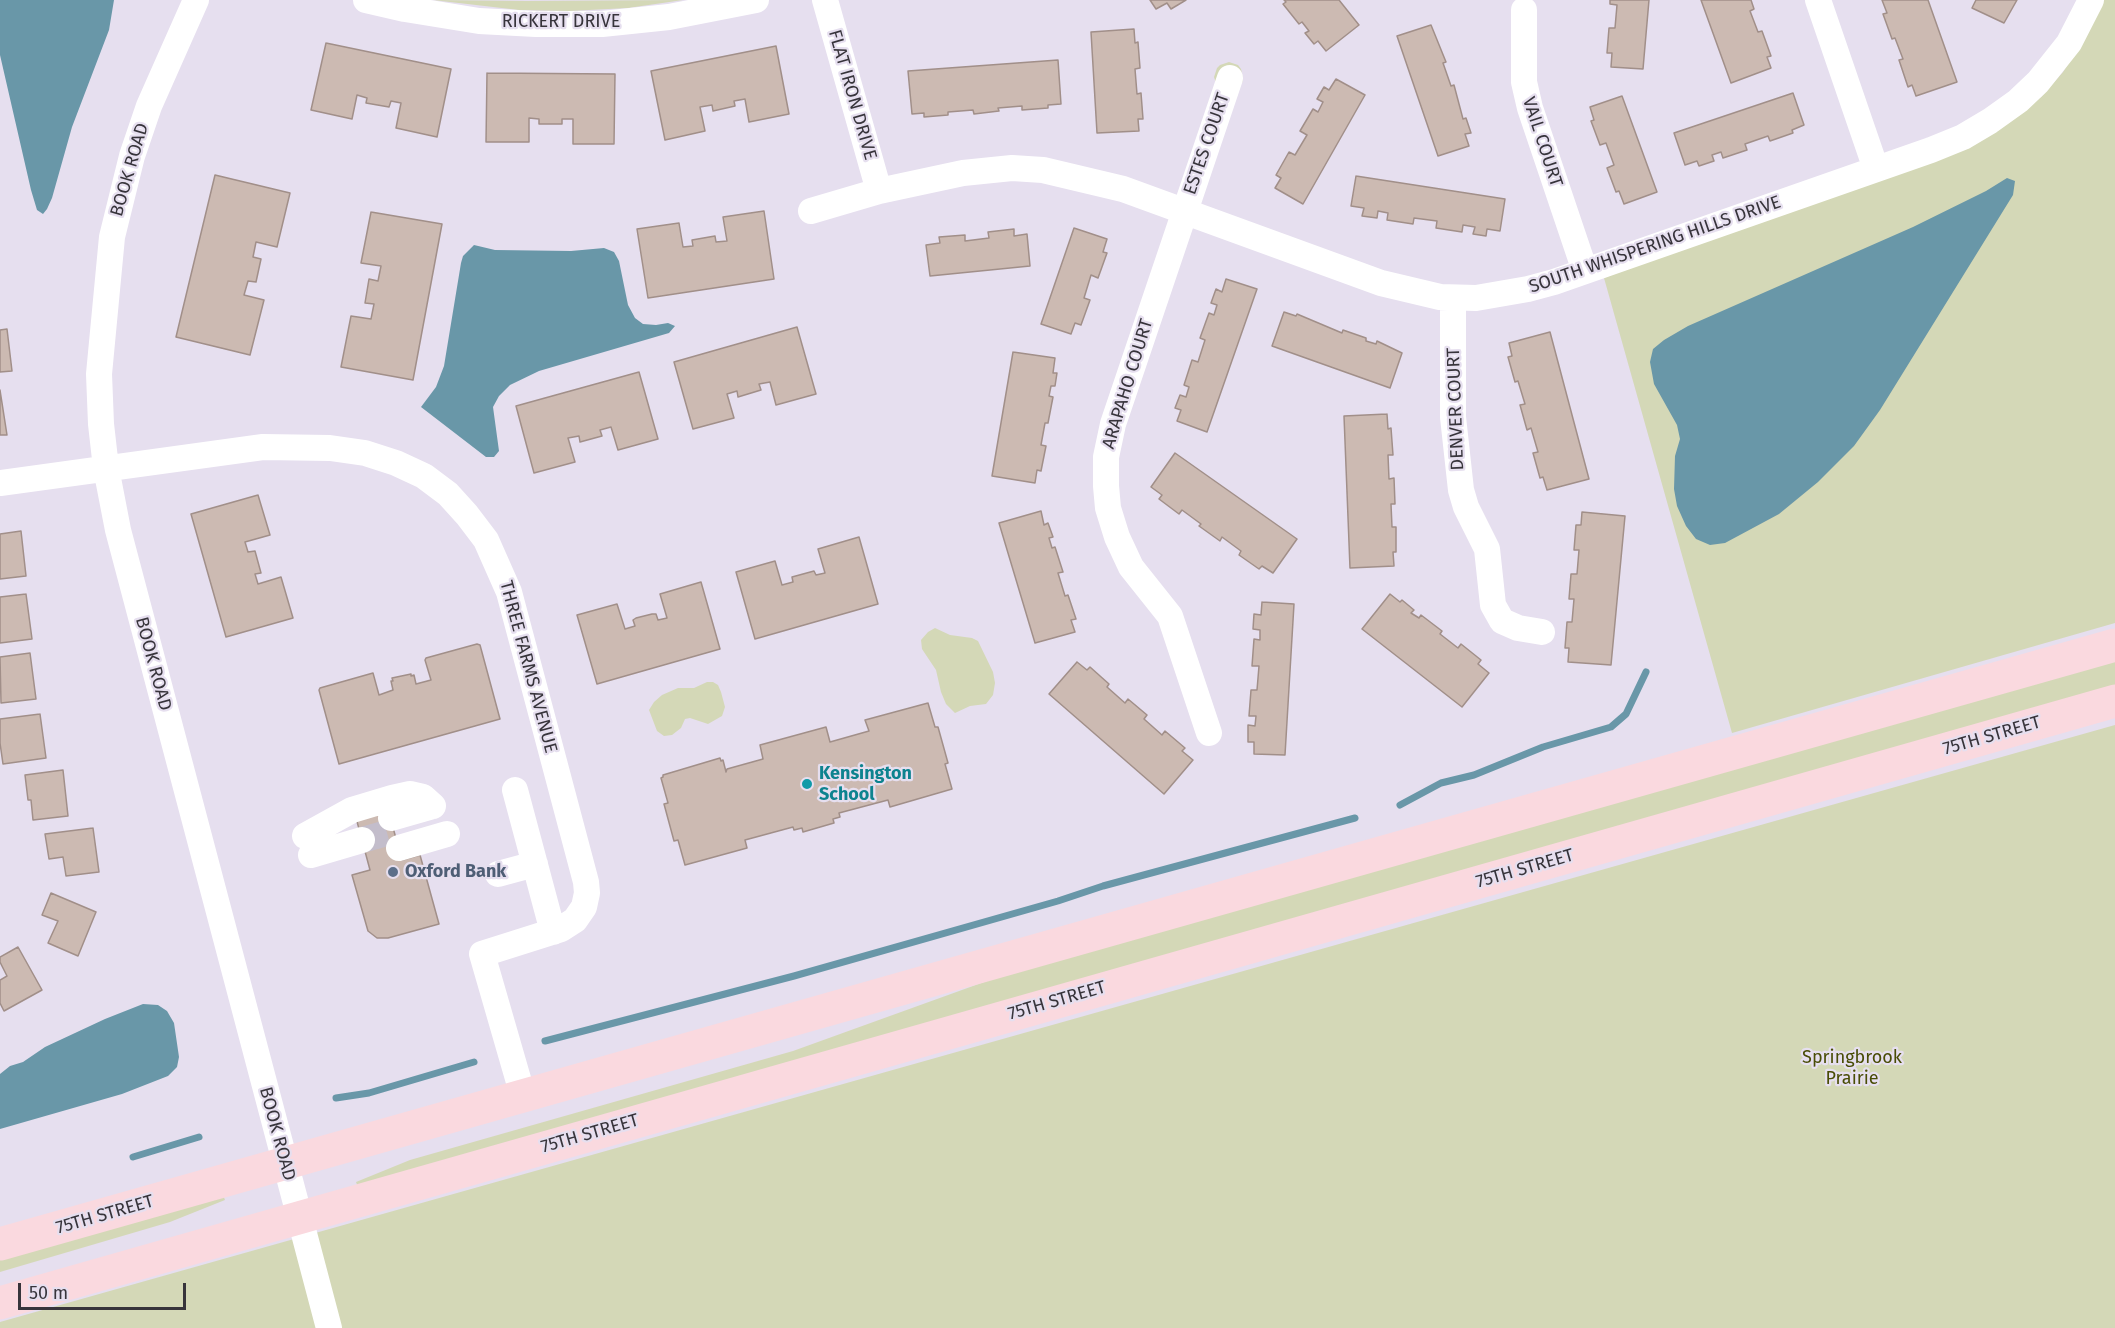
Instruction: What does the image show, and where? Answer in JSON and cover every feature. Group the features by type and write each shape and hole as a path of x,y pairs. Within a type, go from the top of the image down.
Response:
{"main road":[{"name":"75TH STREET","path":"0,1244 2115,645"},
{"name":"75TH STREET","path":"0,1302 2115,701"}],"street":[{"name":"BOOK ROAD","path":"196,0 149,106 132,156 112,237 99,374 101,424 106,468 121,541 329,1328"},
{"name":"RICKERT DRIVE","path":"366,0 479,21 536,24 602,24 669,17 756,0"},
{"name":"FLAT IRON DRIVE","path":"825,0 879,191"},
{"path":"1818,0 1875,169"},
{"name":"SOUTH WHISPERING HILLS DRIVE","path":"811,211 879,191 963,172 1011,168 1043,170 1123,189 1408,291 1453,299 1476,298 1528,289 1585,271 1963,137 2018,101 2038,82 2069,43 2091,0"},
{"name":"VAIL COURT","path":"1524,10 1522,59 1524,82 1585,271"},
{"name":"ESTES COURT","path":"1184,210 1230,78"},
{"name":"ARAPAHO COURT","path":"1184,210 1113,424 1106,457 1108,508 1117,537 1131,567 1170,616 1209,733"},
{"name":"DENVER COURT","path":"1453,299 1454,417 1456,461 1461,490 1466,507 1487,549 1493,605 1502,621 1518,628 1542,632"},
{"name":"THREE FARMS AVENUE","path":"0,483 263,447 330,448 365,453 396,463 424,477 448,494 486,540 509,592 586,882 587,893 584,907 575,920 553,932 482,954 523,1096"},
{"path":"515,790 553,932"},
{"path":"310,854 352,810 392,798 410,794 423,797 440,820 395,833"},
{"path":"310,854 362,842 310,854"},
{"path":"498,874 535,864"}],"green space":[{"path":"433,0 683,0 628,8 569,11 519,10"},
{"path":"2101,0 2115,0 2115,623 1732,733 1604,278 2041,97 2063,72 2086,36"},
{"path":"1229,62 1238,65 1241,69 1242,83 1217,86 1214,77 1217,68"},
{"path":"935,628 950,635 978,641 993,672 995,683 993,695 986,704 970,706 955,713 946,704 936,670 922,649 921,640"},
{"path":"2115,658 2115,687 358,1187 356,1182 410,1160 793,1051 1009,973"},
{"path":"707,682 718,685 725,707 722,716 708,724 690,718 685,719 681,728 672,735 664,736 657,731 649,710 654,702 662,695 678,688 694,688"},
{"name":"Springbrook Prairie","path":"2115,725 2115,1328 0,1328 0,1322"},
{"path":"223,1195 225,1200 170,1222 0,1272 0,1258"}],"water":[{"path":"0,0 114,0 109,30 72,127 52,198 43,214 37,210 31,190 0,55"},
{"path":"2007,178 2015,181 2013,195 1880,410 1854,446 1818,482 1779,514 1725,543 1710,545 1696,539 1686,526 1677,506 1674,489 1675,456 1680,439 1677,425 1654,384 1650,362 1653,349 1688,326 1913,227 1986,191"},
{"path":"474,245 495,250 571,251 604,248 614,252 619,261 628,305 635,318 643,324 668,323 675,326 669,333 539,371 510,385 499,396 493,407 499,451 494,457 486,457 421,407 436,387 444,366 461,263 463,256"},
{"path":"143,1004 158,1005 167,1011 174,1023 179,1057 177,1067 168,1076 122,1094 0,1129 0,1074 45,1047"}],"building":[{"path":"1150,0 1186,0 1171,9 1167,3 1156,9"},
{"path":"1284,0 1339,0 1359,25 1326,51 1318,41 1314,44 1305,33 1309,31 1302,22 1299,24 1283,4 1286,2"},
{"path":"1610,0 1649,0 1643,69 1611,67 1612,53 1607,53 1609,28 1615,28 1617,5 1610,4"},
{"path":"1701,0 1751,0 1754,9 1750,11 1758,32 1762,31 1771,56 1767,57 1771,68 1731,83"},
{"path":"1882,0 1928,0 1957,82 1916,96 1912,85 1908,87 1899,60 1903,59 1895,38 1892,39 1883,14 1887,13"},
{"path":"1976,0 2017,0 2004,23 1972,8"},
{"path":"1431,25 1446,62 1443,63 1451,86 1454,85 1463,119 1466,118 1471,133 1465,134 1469,146 1438,156 1397,36"},
{"path":"1134,29 1135,43 1138,42 1140,68 1135,69 1137,94 1141,93 1143,119 1138,119 1139,131 1097,133 1091,32"},
{"path":"326,43 451,69 437,137 396,128 401,103 391,101 389,107 366,103 367,98 357,95 352,119 311,110"},
{"path":"776,46 789,114 749,122 745,99 734,101 735,106 713,111 712,105 700,107 705,131 665,140 651,71"},
{"path":"1058,60 1061,104 1048,105 1048,108 1022,110 1022,106 998,108 999,111 974,114 973,110 924,117 924,113 912,114 908,71"},
{"path":"487,73 615,74 614,144 573,144 573,119 562,119 562,124 539,124 539,119 529,118 529,142 486,142"},
{"path":"1336,79 1365,95 1303,204 1275,188 1281,178 1276,175 1289,152 1295,155 1307,135 1300,131 1313,109 1318,112 1323,102 1317,99 1324,87 1329,90"},
{"path":"1793,93 1804,125 1792,130 1793,133 1770,141 1768,136 1745,144 1747,150 1723,158 1721,152 1712,155 1714,161 1699,166 1697,161 1685,165 1674,133"},
{"path":"1622,96 1657,192 1624,204 1619,191 1616,192 1607,168 1614,165 1606,143 1600,145 1591,121 1594,120 1590,107"},
{"path":"215,175 290,193 277,247 256,242 253,257 261,259 256,282 248,281 244,295 264,300 250,355 176,337"},
{"path":"1356,176 1505,199 1500,231 1487,229 1486,236 1473,234 1475,227 1463,225 1462,232 1436,228 1437,221 1414,218 1413,224 1387,220 1388,213 1378,211 1377,218 1362,216 1364,208 1351,206"},
{"path":"764,211 774,279 648,298 637,229 679,223 683,247 693,246 692,240 715,236 716,242 727,241 723,217"},
{"path":"371,212 442,224 413,380 341,367 351,316 371,319 374,304 365,303 369,279 378,281 381,266 361,263"},
{"path":"1074,228 1107,239 1103,252 1107,253 1098,278 1091,275 1084,298 1090,300 1081,325 1075,323 1071,334 1041,324"},
{"path":"1014,229 1014,236 1027,234 1030,266 930,276 926,245 940,243 939,237 965,235 965,241 989,238 988,232"},
{"path":"1226,279 1257,289 1207,432 1177,421 1181,410 1175,408 1180,395 1186,397 1189,387 1184,385 1192,360 1198,362 1205,340 1200,338 1209,313 1214,315 1217,305 1211,303 1216,289 1222,292"},
{"path":"1284,312 1296,316 1297,314 1342,333 1343,330 1366,338 1366,341 1376,344 1377,341 1402,353 1390,388 1272,346"},
{"path":"797,327 816,394 776,405 770,382 759,384 761,390 738,397 737,391 727,394 734,418 693,429 674,362"},
{"path":"7,329 12,371 0,372 0,330"},
{"path":"1550,332 1589,479 1547,490 1543,477 1540,478 1533,453 1538,452 1531,428 1527,430 1520,405 1525,404 1518,381 1515,382 1508,357 1512,356 1509,343"},
{"path":"1013,352 1055,358 1053,373 1057,373 1055,386 1051,386 1049,396 1053,397 1041,445 1046,446 1041,471 1037,470 1035,483 992,476"},
{"path":"639,372 658,439 618,450 611,427 600,430 602,436 580,442 579,436 568,438 575,462 534,473 516,406"},
{"path":"0,390 7,435 0,435"},
{"path":"1387,414 1388,429 1391,428 1393,455 1388,455 1389,479 1394,478 1395,504 1391,504 1392,527 1396,527 1394,566 1350,568 1344,416"},
{"path":"1175,453 1297,539 1273,573 1262,566 1259,569 1239,555 1241,551 1222,537 1220,541 1182,510 1179,514 1159,499 1162,495 1151,487"},
{"path":"258,495 270,535 245,542 248,552 255,551 261,573 255,574 258,584 281,577 293,618 226,637 191,514"},
{"path":"1041,511 1044,525 1048,523 1053,537 1049,538 1052,548 1055,547 1063,572 1058,573 1065,596 1068,595 1076,619 1071,620 1075,632 1035,643 999,523"},
{"path":"1582,512 1625,516 1611,665 1568,662 1569,648 1565,648 1567,622 1572,622 1574,599 1569,599 1571,574 1577,574 1579,550 1574,550 1576,525 1581,525"},
{"path":"21,531 26,576 0,579 0,534"},
{"path":"859,537 878,604 755,639 736,572 775,561 782,585 793,582 792,577 814,571 816,575 825,573 818,549"},
{"path":"701,582 720,649 597,684 577,615 617,604 625,629 635,626 633,620 636,618 656,614 658,620 667,618 660,594"},
{"path":"26,594 32,639 0,643 0,597"},
{"path":"1390,594 1414,610 1411,613 1419,618 1421,615 1442,631 1440,634 1458,648 1461,644 1481,660 1478,664 1489,673 1462,707 1362,629"},
{"path":"1262,602 1294,604 1285,755 1254,754 1254,742 1248,742 1248,725 1255,726 1256,716 1249,716 1251,690 1257,690 1259,666 1252,666 1254,639 1260,640 1260,630 1253,629 1254,614 1261,615"},
{"path":"480,645 500,719 339,764 320,688 373,673 379,695 393,690 392,678 411,674 411,676 414,675 416,684 431,680 426,658"},
{"path":"30,653 36,699 1,703 0,657"},
{"path":"1077,662 1087,670 1090,667 1125,703 1128,699 1147,715 1144,719 1162,735 1165,731 1185,748 1182,751 1193,760 1164,794 1049,694"},
{"name":"Kensington School","path":"928,703 935,727 938,727 948,763 945,764 952,789 890,807 888,800 839,813 840,817 833,819 834,823 803,832 802,828 794,830 793,827 745,840 747,848 685,865 678,840 674,841 664,804 668,803 661,778 663,775 720,758 721,761 723,760 726,772 727,769 763,759 760,745 826,727 830,742 869,731 865,720"},
{"path":"40,714 46,758 3,764 0,719"},
{"path":"63,770 68,816 33,820 25,775"},
{"name":"Oxford Bank","path":"387,806 402,860 420,855 439,924 388,938 377,938 368,931 352,875 370,870 355,814"},
{"path":"93,828 99,872 66,876 63,857 49,859 45,834"},
{"path":"51,893 96,912 78,956 48,943 58,921 42,915"},
{"path":"18,947 42,990 4,1011 0,1003 0,980 7,976 0,957"}],"waterway":[{"path":"1400,805 1441,783 1474,775 1543,747 1611,727 1626,714 1646,672"},
{"path":"545,1041 794,976 1058,901 1103,886 1355,818"},
{"path":"336,1098 369,1093 474,1062"},
{"path":"133,1157 199,1137"}],"tunnel":[{"path":"362,840 394,831"}],"place":[{"name":"Kensington School","path":"807,784"},
{"name":"Oxford Bank","path":"393,872"}]}
